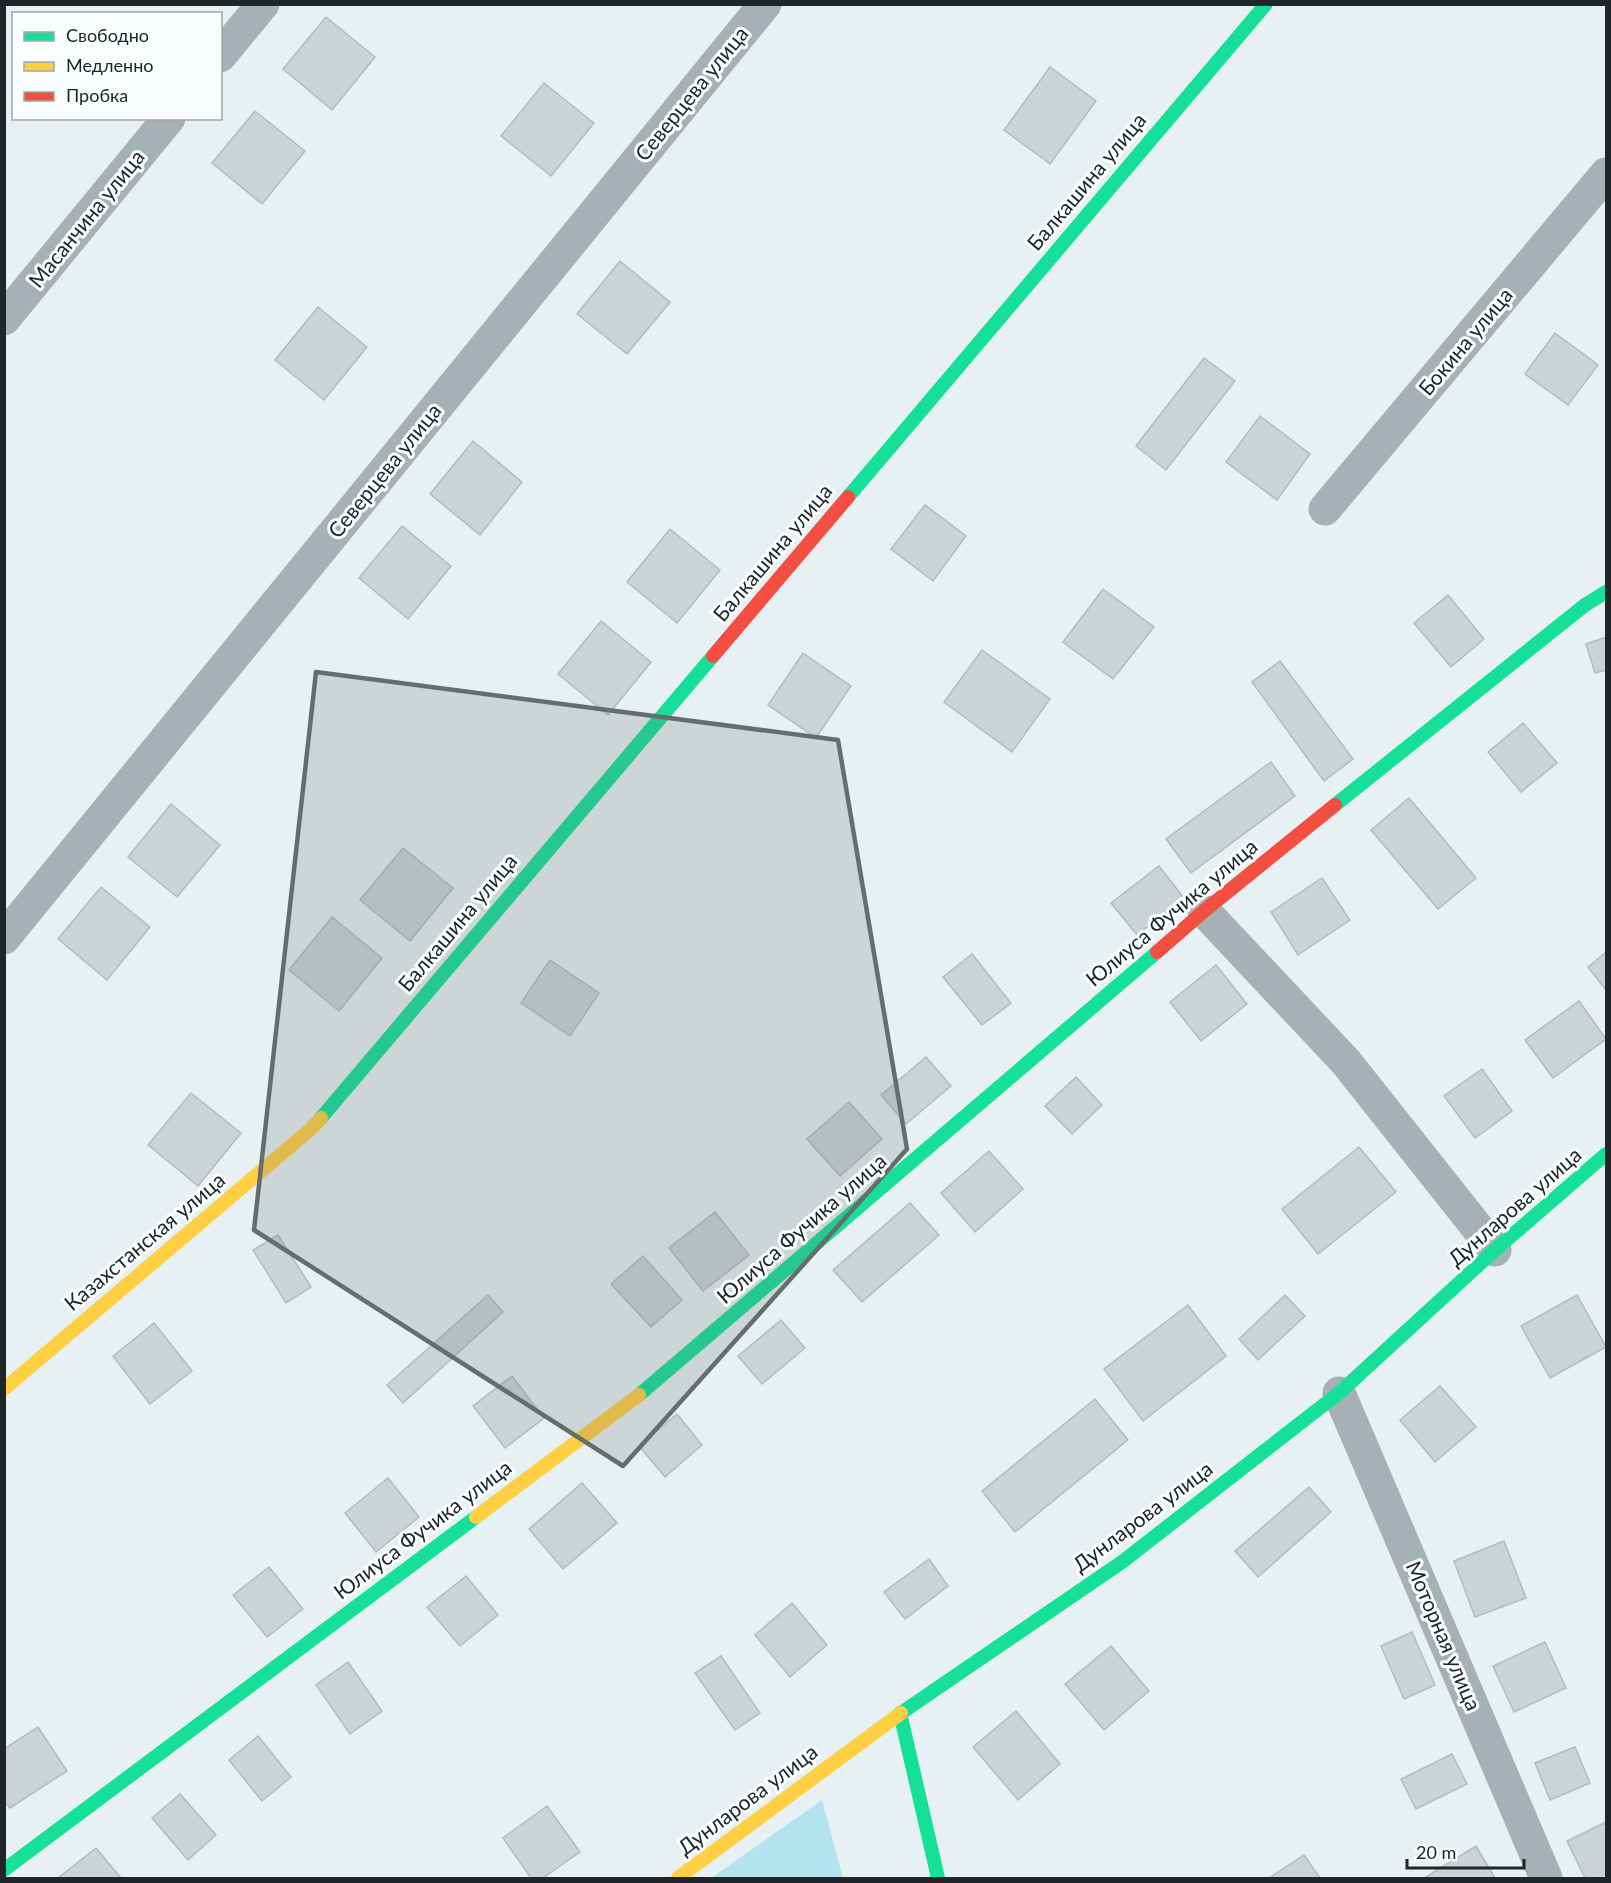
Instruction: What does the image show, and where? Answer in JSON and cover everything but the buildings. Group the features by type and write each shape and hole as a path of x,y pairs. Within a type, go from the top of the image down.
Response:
{"street":[{"path":"222,54 263,4"},
{"name":"Северцева улица","path":"4,938 765,4"},
{"name":"Балкашина улица","path":"312,1128 1266,4"},
{"name":"Масанчина улица","path":"4,319 167,120"},
{"name":"Бокина улица","path":"1325,509 1606,174"},
{"name":"Юлиуса Фучика улица","path":"4,1870 656,1382 1204,910 1576,613 1606,592"},
{"path":"1204,910 1346,1062 1495,1250"},
{"name":"Казахстанская улица","path":"4,1389 312,1128"},
{"name":"Дунларова улица","path":"678,1878 900,1713 1122,1562 1339,1393 1495,1250 1606,1154"},
{"name":"Моторная улица","path":"1339,1393 1546,1878"},
{"path":"900,1713 938,1878"}],"highlighted area":[{"path":"316,672 838,740 907,1149 623,1466 254,1230"}],"shaded area":[{"path":"822,1800 843,1878 711,1878"}],"traffic: fast":[{"path":"848,497 1266,4"},
{"path":"1335,805 1585,605 1606,592"},
{"path":"321,1118 713,656"},
{"path":"639,1395 1157,952"},
{"path":"901,1713 1122,1562 1339,1393 1495,1250 1606,1154"},
{"path":"4,1870 476,1517"},
{"path":"900,1713 938,1878"}],"traffic: slow":[{"path":"4,1389 321,1118"},
{"path":"476,1517 639,1395"},
{"path":"678,1878 901,1713"}],"traffic: jam":[{"path":"713,656 848,497"},
{"path":"1157,952 1335,805"}]}
